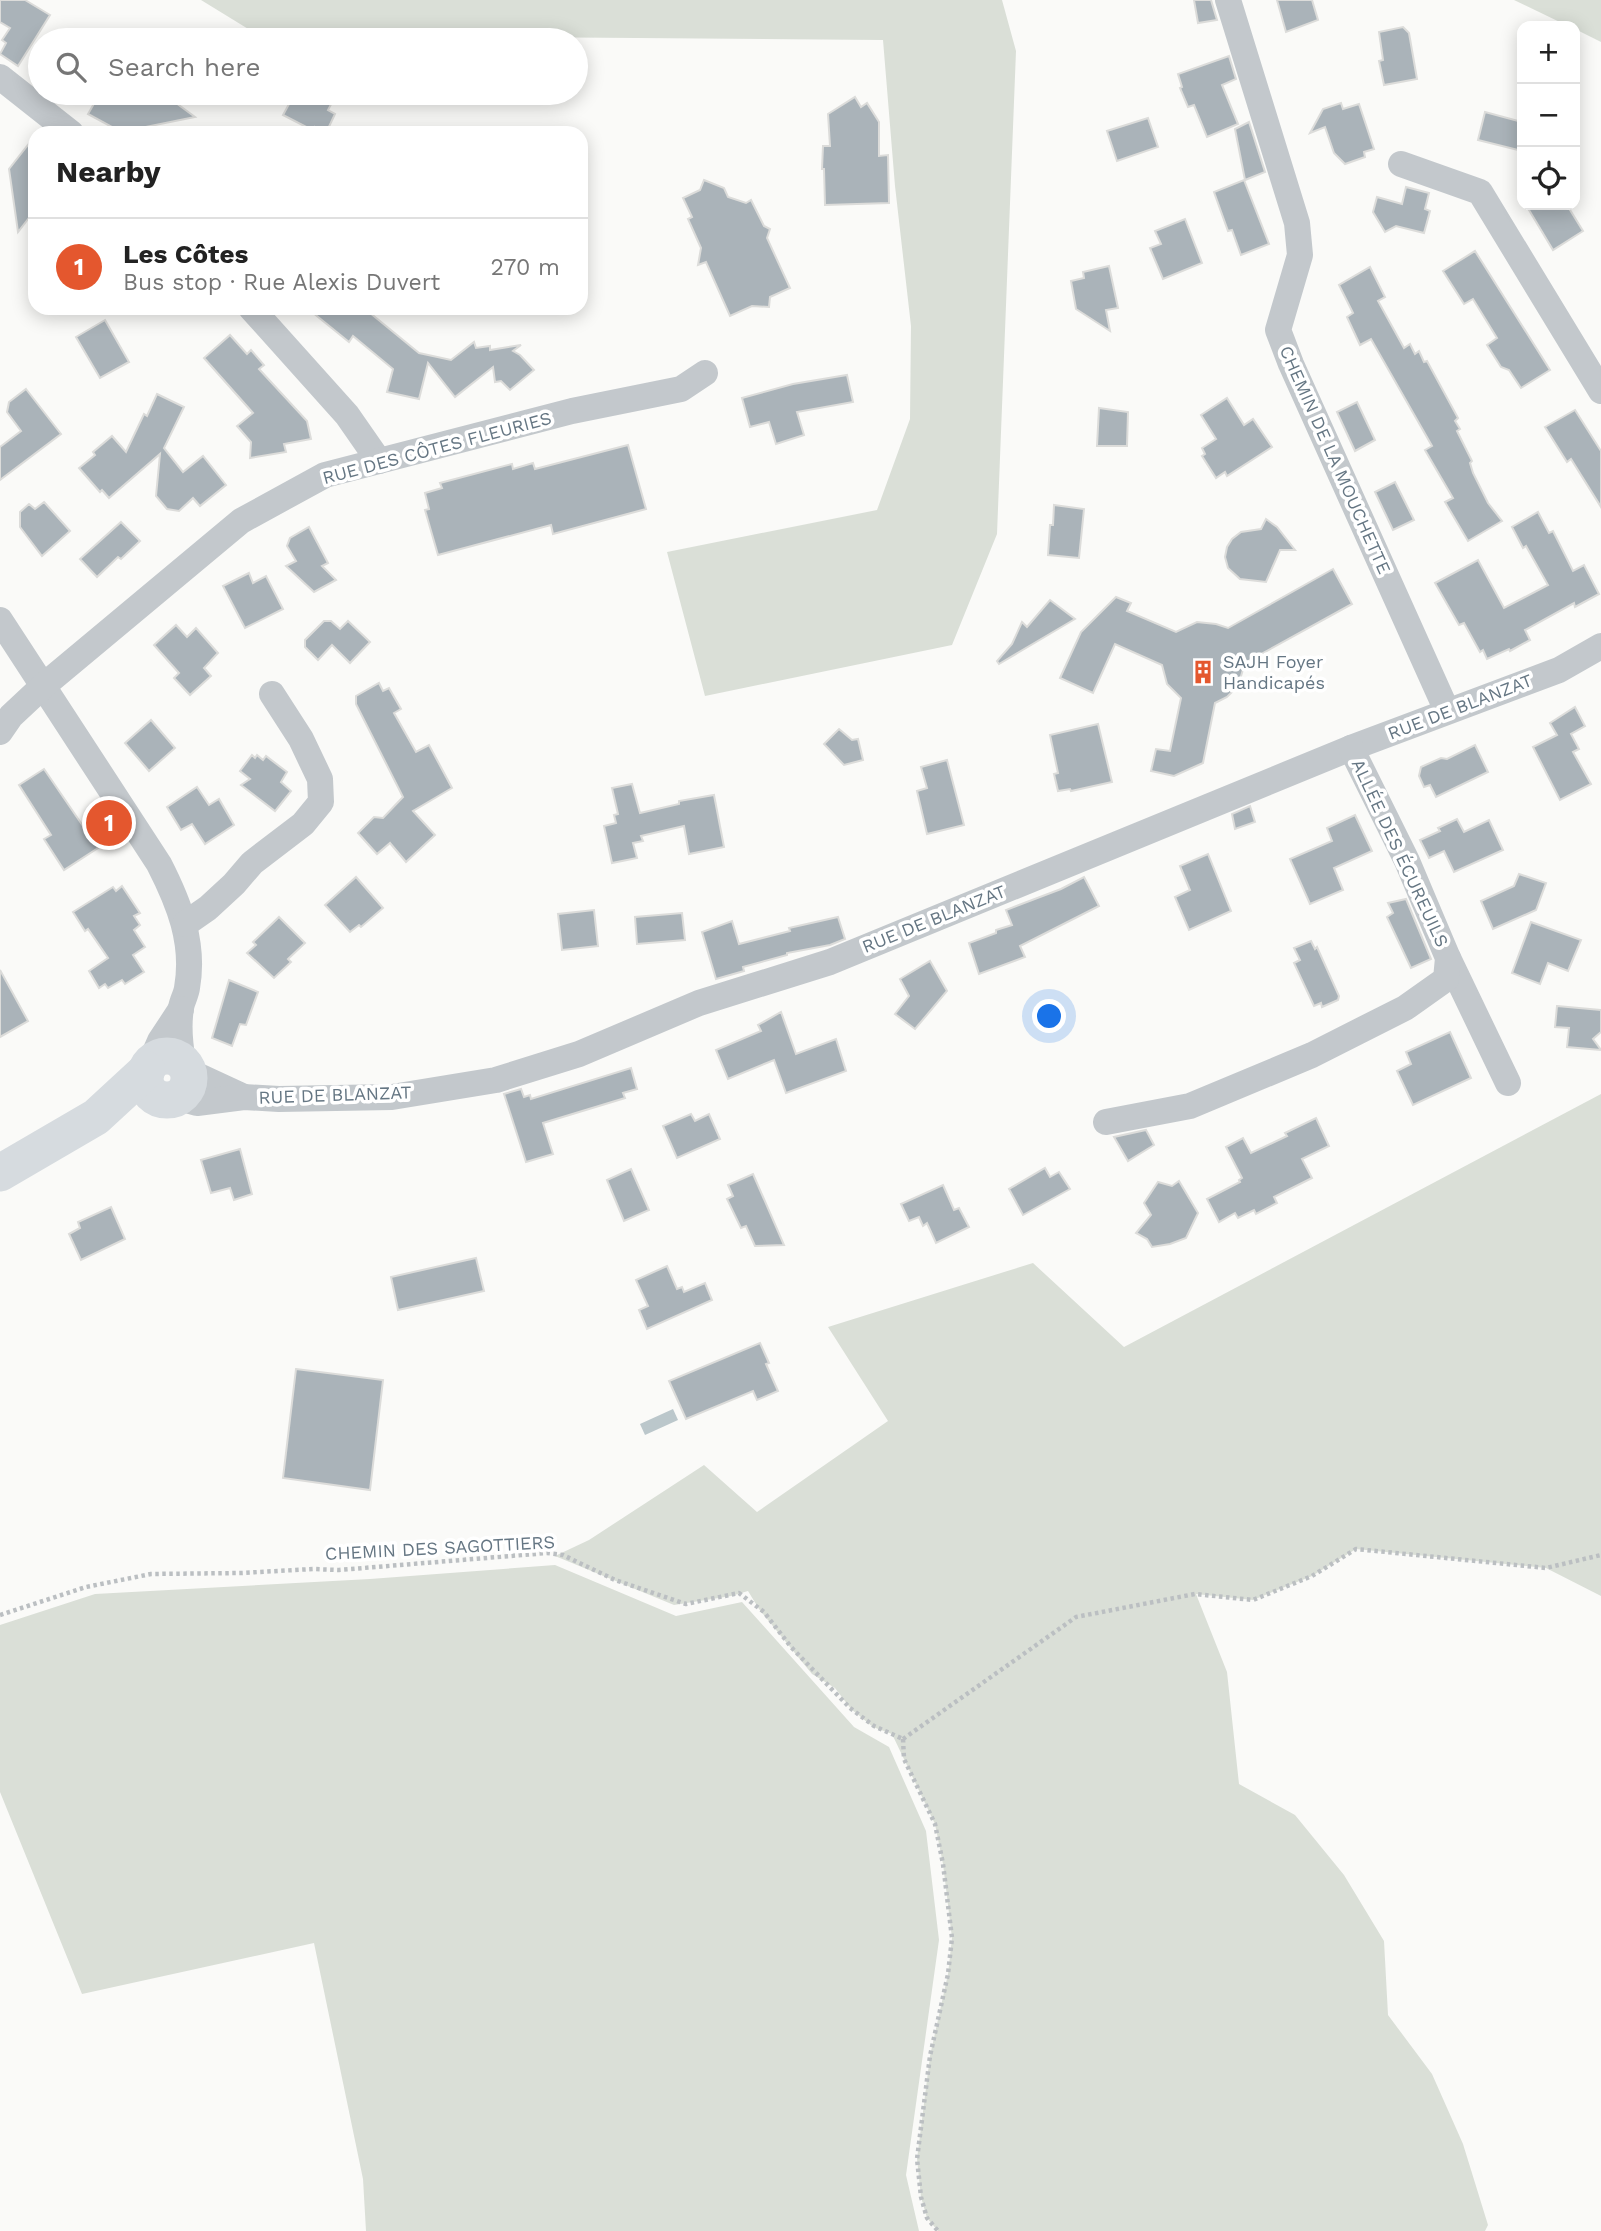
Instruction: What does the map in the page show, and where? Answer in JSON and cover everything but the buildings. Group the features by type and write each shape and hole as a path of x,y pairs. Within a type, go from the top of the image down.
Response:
{"street":[{"name":"CHEMIN DE LA MOUCHETTE","path":"1228,0 1297,223 1300,255 1278,330 1447,711"},
{"path":"0,77 28,99"},
{"path":"36,105 62,126"},
{"path":"1401,164 1480,192 1601,391"},
{"path":"257,315 347,415 379,461"},
{"name":"RUE DES CÔTES FLEURIES","path":"0,732 10,716 42,687 241,521 325,475 572,411 681,389 705,373"},
{"path":"0,620 159,864 176,897 185,924 189,965 187,988 181,1009 180,1041 168,1078"},
{"name":"RUE DE BLANZAT","path":"0,1173 168,1078 197,1103 244,1097 392,1097 496,1080 579,1054 699,1003 830,962 1351,748 1559,670 1601,646"},
{"path":"185,924 226,892 252,863 303,824 321,802 320,779 301,739 272,694"},
{"name":"ALLÉE DES ÉCUREUILS","path":"1351,748 1508,1083"},
{"name":"ALLÉE DES ÉCUREUILS","path":"1106,1122 1190,1106 1312,1055 1405,1008 1446,979 1448,958"}],"path":[{"path":"938,2231 927,2218 921,2197 918,2159 930,2056 948,1975 952,1938 935,1824 905,1759 903,1739 1076,1617 1195,1594 1253,1600 1312,1576 1356,1549 1546,1568 1601,1555"},
{"name":"CHEMIN DES SAGOTTIERS","path":"0,1615 86,1587 151,1574 339,1570 547,1553 563,1555 615,1580 686,1604 739,1593 764,1612 791,1647 850,1708 874,1726 903,1739"}],"shaded area":[{"path":"201,0 1002,0 1016,51 997,534 952,645 705,696 667,552 877,510 910,419 911,326 895,186 883,40 588,38 588,28 247,28"},
{"path":"1514,0 1601,0 1601,42 1580,32 1580,21 1558,21"},
{"path":"1601,1094 1601,1596 1546,1568 1356,1549 1312,1576 1253,1600 1196,1594 1227,1672 1239,1784 1295,1815 1344,1875 1384,1941 1388,2015 1432,2074 1463,2144 1488,2225 1485,2231 938,2231 927,2218 921,2197 917,2159 930,2056 948,1974 952,1938 935,1824 892,1734 873,1727 851,1709 835,1688 812,1674 759,1609 748,1591 674,1605 555,1556 589,1540 704,1465 757,1512 888,1421 828,1327 1033,1263 1124,1347"},
{"path":"673,1409 678,1420 645,1435 640,1424"},
{"path":"555,1565 676,1616 742,1602 854,1727 889,1747 926,1831 939,1940 906,2175 919,2231 366,2231 363,2179 314,1943 82,1994 0,1792 0,1625 95,1594 370,1579"}],"place":[{"name":"SAJH Foyer Handicapés","path":"1203,672"},
{"name":"Les Côtes","path":"109,823"}]}
